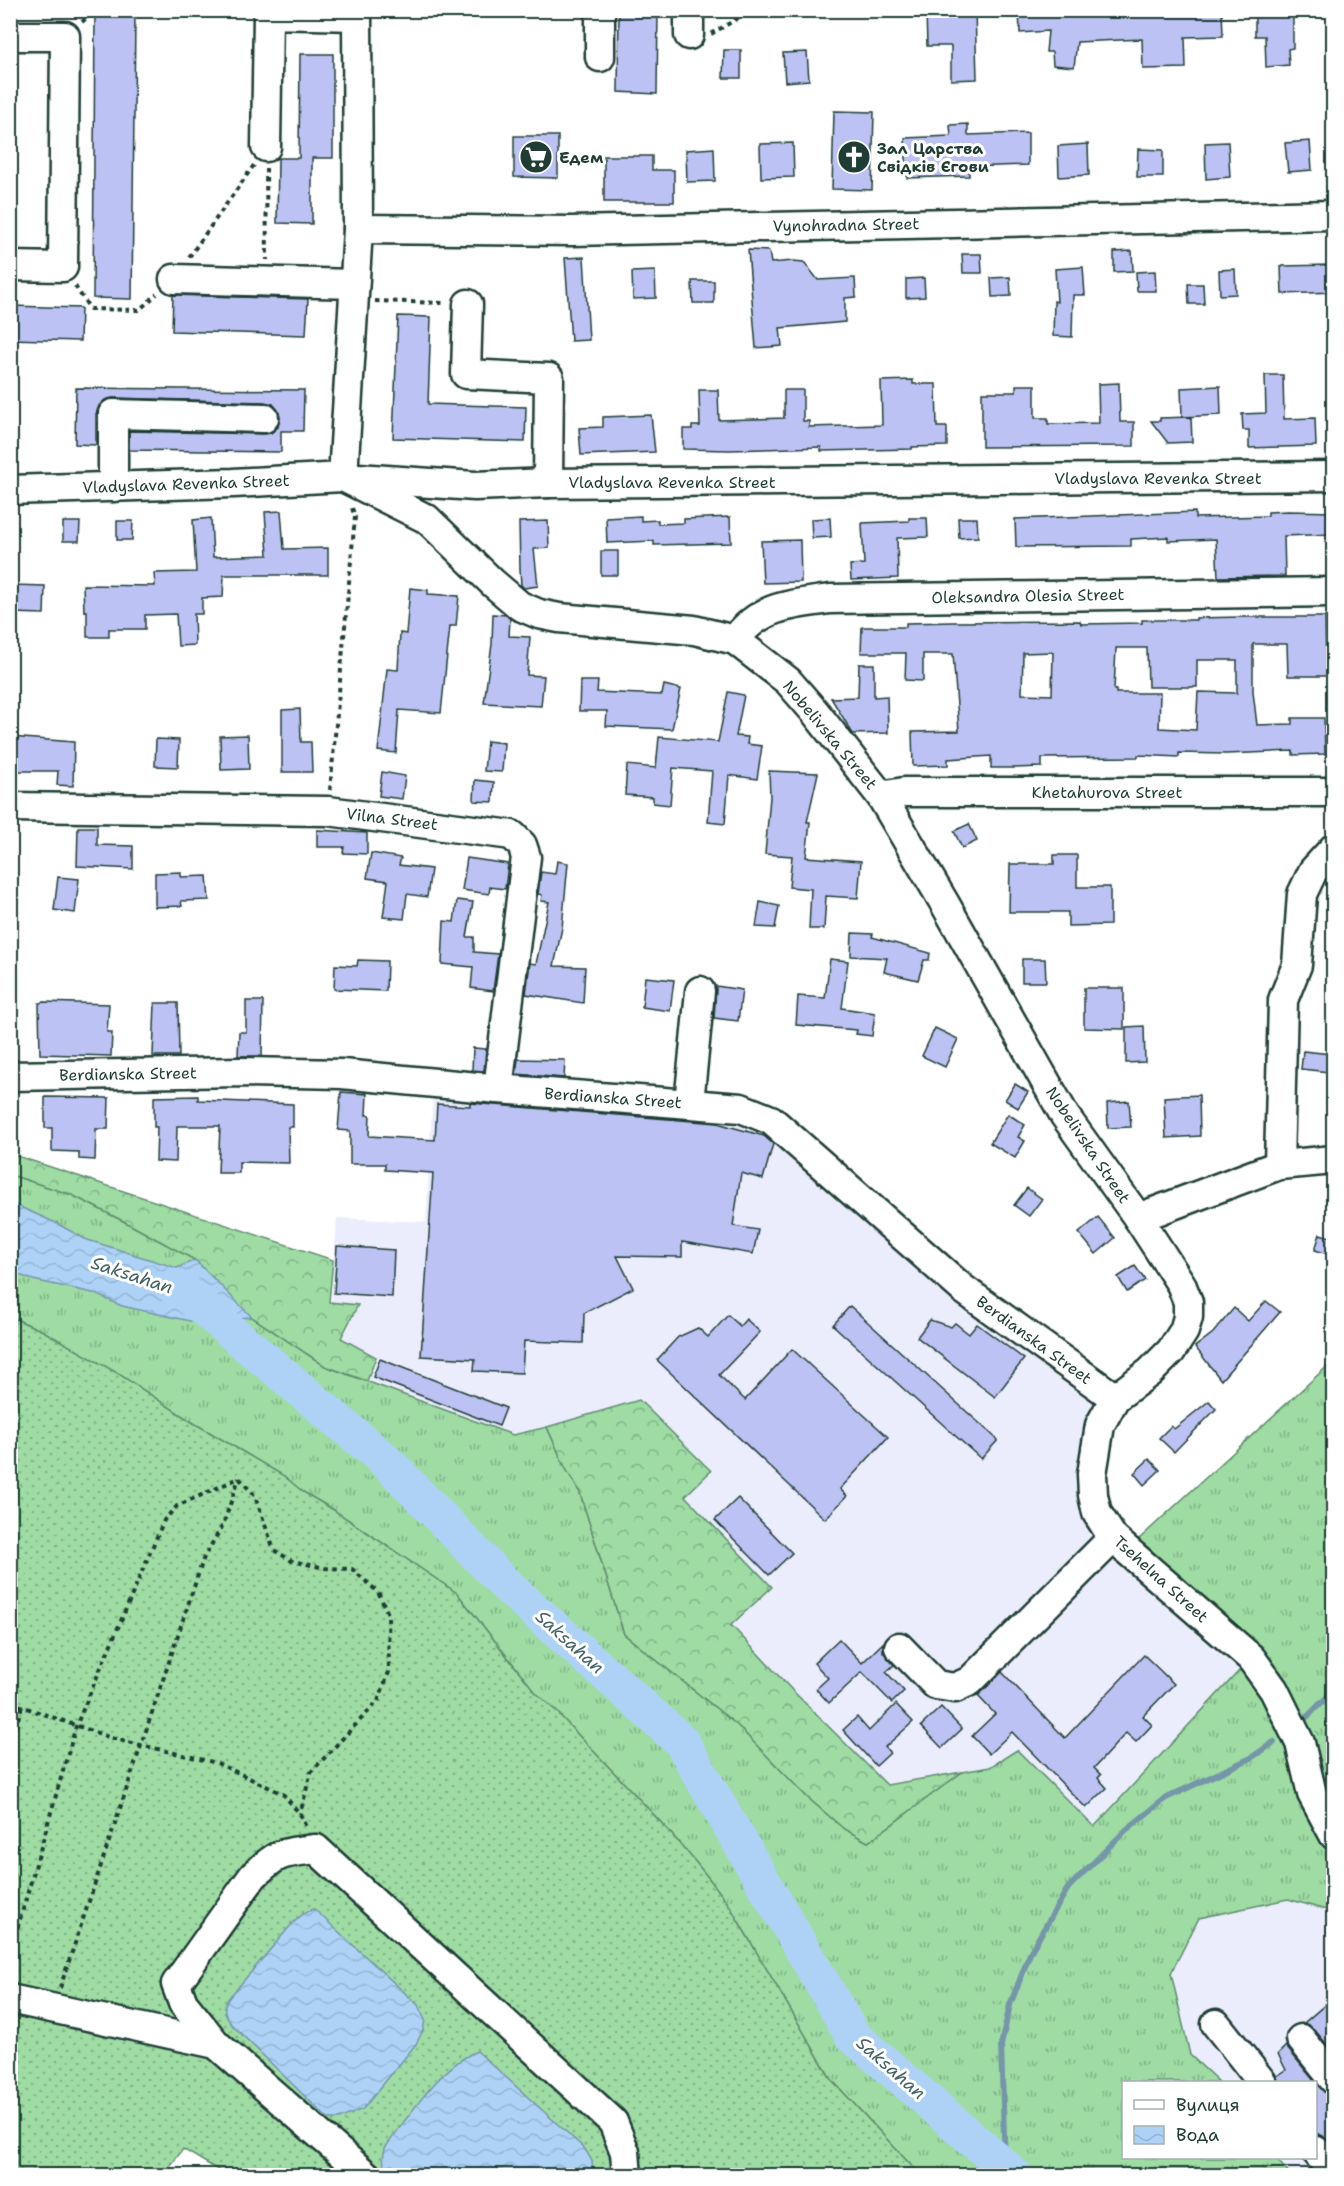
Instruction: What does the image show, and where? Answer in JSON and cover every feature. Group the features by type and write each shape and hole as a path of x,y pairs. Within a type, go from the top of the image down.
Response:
{"street":[{"path":"600,10 600,57"},
{"path":"266,147 268,14 357,13 358,229 343,477"},
{"path":"10,36 65,36 63,267 10,266"},
{"name":"Vynohradna Street","path":"358,229 583,231 1334,215"},
{"path":"174,279 267,281 354,292"},
{"path":"468,304 466,374 549,378 548,483"},
{"path":"113,487 113,414 264,418"},
{"name":"Vladyslava Revenka Street","path":"10,490 343,477 475,486 548,483 1334,476"},
{"name":"Nobelivska Street","path":"343,477 427,519 520,606 539,614 559,618 694,630 735,640 788,681 881,796 1065,1116 1138,1218"},
{"name":"Oleksandra Olesia Street","path":"735,640 742,629 753,619 774,608 830,599 1334,592"},
{"name":"Khetahurova Street","path":"881,796 904,792 1334,792"},
{"name":"Vilna Street","path":"10,807 328,811 512,835 522,845 526,857 498,1089"},
{"path":"1279,1165 1283,1000 1297,965 1302,894 1313,871 1334,848"},
{"path":"688,1103 700,991"},
{"name":"Berdianska Street","path":"10,1076 241,1072 330,1073 741,1108 771,1120 963,1289 1115,1398"},
{"path":"1138,1218 1279,1165 1334,1160"},
{"name":"Tsehelna Street","path":"1138,1218 1181,1284 1188,1302 1188,1317 1184,1330 1171,1351 1150,1372 1115,1398 1100,1425 1092,1474 1097,1513 1113,1538 1251,1658 1274,1690 1300,1743 1312,1794 1334,1835"},
{"path":"899,1647 936,1685 955,1688 970,1681 1113,1538"},
{"path":"367,2175 216,2044 183,2003 176,1984 253,1876 269,1861 282,1853 315,1849 613,2122 625,2152 627,2175"},
{"path":"10,1999 216,2044"},
{"path":"1216,2024 1261,2081"},
{"path":"1301,2038 1334,2080"},
{"path":"1317,2152 1334,2174"}],"path":[{"path":"689,23 709,35 752,10"},
{"path":"65,36 93,12 268,14"},
{"path":"63,267 90,309 139,310 174,279 266,147"},
{"path":"266,147 267,281"},
{"path":"354,292 468,304"},
{"path":"328,811 355,516 343,477"},
{"path":"10,1954 76,1726 164,1520 177,1506 238,1478"},
{"path":"53,2008 137,1754 143,1745 204,1557 223,1525 238,1478"},
{"path":"238,1478 255,1496 274,1550 292,1561 325,1568 352,1569 378,1592 388,1614 389,1672 378,1701 311,1772 300,1814"},
{"path":"10,1702 111,1738 217,1763 283,1794 300,1814 315,1849"},
{"path":"10,1745 22,1706"}],"shaded area":[{"path":"433,1088 740,1113 1096,1398 1082,1487 1097,1513 1251,1658 1093,1827 1017,1750 990,1767 887,1785 730,1625 772,1587 685,1496 639,1400 513,1435 367,1381 376,1357 341,1338 358,1305 331,1302 337,1218 426,1222"},
{"path":"1288,1899 1333,1912 1333,2175 1289,2175 1276,2159 1317,2159 1317,2081 1218,2081 1190,2055 1171,1972 1199,1918"}],"green space":[{"path":"11,1154 333,1260 329,1302 358,1305 341,1338 376,1357 367,1381 325,1366 246,1313 195,1260 72,1195 11,1175"},
{"path":"11,1175 72,1195 195,1260 246,1313 325,1366 513,1435 547,1427 580,1493 624,1634 737,1725 807,1797 844,1829 868,1842 962,1772 990,1767 1017,1750 1094,1827 1251,1658 1127,1550 1333,1361 1333,1771 1312,1794 1333,1835 1333,1912 1288,1899 1199,1918 1171,1973 1190,2055 1218,2081 1122,2081 1122,2159 1277,2159 1290,2175 920,2175 831,2079 729,1905 709,1879 645,1805 536,1693 457,1593 303,1492 284,1476 43,1331 11,1317"},
{"path":"10,1317 43,1331 119,1374 192,1422 284,1476 303,1492 457,1593 536,1693 645,1805 709,1879 729,1905 831,2079 920,2175 228,2176 183,2149 164,2175 11,2175"},
{"path":"639,1400 711,1471 685,1496 772,1587 731,1625 887,1785 962,1772 868,1842 844,1829 807,1797 737,1725 624,1634 580,1493 547,1427"}],"water":[{"path":"11,1203 85,1239 177,1268 195,1260 252,1317 190,1321 122,1306 93,1293 33,1280 11,1272"},
{"path":"314,1909 418,2005 425,2020 416,2044 363,2109 339,2119 328,2119 231,2024 225,2012 228,1999 292,1924 303,1914"},
{"path":"477,2051 585,2149 592,2161 593,2175 390,2176 384,2163 385,2148 438,2080 463,2058"}],"building":[{"path":"619,10 658,10 657,94 618,92"},
{"path":"975,10 977,79 951,80 951,46 927,46 926,11"},
{"path":"1019,10 1222,10 1223,36 1185,37 1186,68 1143,69 1142,39 1077,42 1074,67 1053,65 1052,52 1046,52 1048,31 1020,33"},
{"path":"1255,10 1293,10 1293,48 1288,49 1289,65 1266,67 1265,36 1255,36"},
{"path":"95,16 135,17 132,299 93,298"},
{"path":"724,50 741,50 741,78 723,78"},
{"path":"807,52 809,80 785,82 783,53"},
{"path":"300,54 333,54 333,158 312,158 312,224 277,223 278,158 299,158"},
{"path":"834,111 874,112 872,190 832,189"},
{"path":"968,124 968,135 1028,133 1028,165 969,167 969,176 907,178 905,138 951,136 950,125"},
{"name":"Едем","path":"514,136 558,136 558,178 514,177"},
{"path":"1310,141 1312,170 1288,172 1285,143"},
{"path":"1228,142 1230,177 1206,179 1205,143"},
{"path":"793,143 794,177 761,178 760,144"},
{"path":"1088,144 1089,175 1059,177 1058,146"},
{"path":"714,148 715,181 687,182 686,150"},
{"path":"1138,149 1163,150 1163,177 1137,177"},
{"path":"604,156 652,156 652,170 674,170 674,202 604,202"},
{"path":"748,250 769,251 771,263 804,262 818,280 855,278 856,297 845,298 845,322 780,328 782,346 756,348"},
{"path":"1132,251 1133,271 1114,272 1114,252"},
{"path":"962,254 981,254 982,273 963,273"},
{"path":"584,257 589,340 571,341 565,258"},
{"path":"1334,265 1334,292 1282,294 1281,266"},
{"path":"1083,267 1085,295 1073,295 1072,337 1053,336 1054,301 1057,302 1055,269"},
{"path":"1235,269 1236,294 1220,295 1219,270"},
{"path":"655,271 656,298 633,299 632,272"},
{"path":"1155,271 1156,291 1137,291 1136,272"},
{"path":"1010,277 1011,296 992,297 991,278"},
{"path":"924,278 925,297 906,298 906,279"},
{"path":"692,281 714,281 714,303 693,303"},
{"path":"1188,284 1203,284 1204,304 1189,304"},
{"path":"173,295 308,299 306,335 172,331"},
{"path":"10,306 81,308 80,341 10,339"},
{"path":"398,316 431,317 428,404 526,407 525,442 393,438"},
{"path":"1265,375 1283,375 1284,419 1315,418 1316,446 1249,448 1249,430 1243,430 1242,414 1266,413"},
{"path":"913,380 913,384 936,384 937,427 947,427 947,446 821,451 821,447 683,449 683,429 700,426 699,390 718,390 719,420 784,418 784,390 803,390 803,421 809,421 809,427 882,425 881,381"},
{"path":"1119,383 1120,422 1134,422 1134,446 982,447 982,392 1016,392 1016,385 1035,385 1035,418 1048,418 1048,424 1099,423 1098,384"},
{"path":"1220,386 1221,415 1182,417 1181,388"},
{"path":"76,388 304,390 303,431 281,431 281,452 129,450 129,431 264,434 271,433 278,427 280,418 273,404 264,402 113,398 105,400 99,406 96,414 96,445 75,444"},
{"path":"651,415 655,452 581,455 579,428 603,427 603,417"},
{"path":"1191,417 1192,442 1168,443 1151,421 1160,421 1160,418"},
{"path":"281,511 284,549 328,548 328,575 224,575 223,597 202,598 202,614 194,614 195,645 178,646 176,614 145,615 145,629 109,629 109,637 87,637 87,611 84,611 83,585 155,586 154,573 196,572 193,520 211,518 213,557 268,555 265,512"},
{"path":"1195,512 1195,518 1268,516 1268,512 1334,512 1334,534 1284,536 1285,576 1218,577 1216,539 1168,541 1168,537 1131,539 1131,546 1016,547 1015,519"},
{"path":"641,516 641,521 658,520 658,524 684,523 684,519 730,517 731,543 654,545 654,541 607,543 606,518"},
{"path":"830,518 831,537 812,538 811,519"},
{"path":"909,518 927,518 928,537 897,538 898,578 851,580 850,565 864,564 862,523 909,521"},
{"path":"958,518 977,518 978,537 959,538"},
{"path":"117,521 133,521 132,540 117,540"},
{"path":"548,521 549,548 534,549 538,586 524,588 521,585 519,522"},
{"path":"63,522 80,522 79,541 63,541"},
{"path":"800,540 801,582 763,583 761,541"},
{"path":"601,551 618,551 618,575 601,575"},
{"path":"12,585 45,586 44,614 12,613"},
{"path":"410,588 428,590 428,594 459,596 456,626 450,626 441,713 399,710 396,753 378,751 387,669 398,670 400,633 406,634"},
{"path":"493,614 506,615 510,619 509,636 530,637 527,675 544,676 541,706 484,703 492,644"},
{"path":"1325,617 1326,657 1334,657 1334,676 1288,676 1287,644 1253,644 1253,692 1257,725 1292,724 1292,718 1324,718 1325,754 1293,755 1293,751 1226,754 1179,753 1179,757 1138,755 1138,757 1042,758 1042,767 1014,768 991,768 991,756 948,759 948,765 913,766 912,732 959,731 953,654 923,654 923,681 905,680 906,653 861,653 862,627 906,627 906,623 954,622 1142,623 1142,620 1196,620 1196,618","holes":["1116,648 1147,648 1148,687 1197,687 1197,660 1237,660 1237,693 1198,692 1196,730 1159,728 1160,693 1116,693 1114,690","1053,652 1052,695 1022,694 1023,653"]},
{"path":"859,664 874,664 874,697 887,696 888,733 853,734 831,698 858,697"},
{"path":"580,681 598,681 597,692 662,695 664,685 681,689 672,729 606,726 607,711 579,711"},
{"path":"728,692 744,695 736,736 748,737 747,744 762,746 757,779 729,775 725,824 708,822 712,771 673,768 670,805 653,803 653,797 625,795 627,765 656,768 659,737 718,742"},
{"path":"300,709 301,742 311,742 312,772 282,772 282,710"},
{"path":"248,735 249,769 221,770 220,736"},
{"path":"10,737 74,742 73,786 57,785 58,771 10,771"},
{"path":"156,739 179,740 178,767 155,766"},
{"path":"487,741 504,743 502,772 484,771"},
{"path":"769,771 818,773 807,822 810,822 806,857 861,861 858,898 826,896 824,929 809,929 811,889 789,887 792,856 765,854 770,797"},
{"path":"382,772 405,776 402,799 379,796"},
{"path":"475,780 494,782 493,802 474,801"},
{"path":"969,824 977,841 962,848 954,831"},
{"path":"78,827 97,827 97,845 133,846 133,869 77,866"},
{"path":"317,830 367,833 367,854 343,853 344,847 317,847"},
{"path":"371,853 401,858 399,865 431,869 427,897 407,894 404,919 383,917 388,881 367,878"},
{"path":"1054,855 1077,855 1077,887 1110,887 1110,925 1068,926 1068,912 1009,912 1010,864 1054,864"},
{"path":"467,858 508,864 505,889 490,887 489,894 462,890"},
{"path":"557,861 568,863 562,928 554,966 585,967 583,1003 526,994 530,963 536,964 549,902 541,901 542,895 538,894 541,872 555,874"},
{"path":"181,872 181,877 207,876 209,900 181,901 182,906 155,907 155,873"},
{"path":"58,877 79,879 75,913 54,910"},
{"path":"457,900 473,902 467,937 474,937 474,952 498,954 493,991 471,988 473,967 442,964 444,921 454,922"},
{"path":"760,902 779,906 775,928 756,927"},
{"path":"852,933 873,934 872,937 930,953 929,960 924,960 918,980 884,972 887,958 851,956"},
{"path":"830,959 848,961 842,1008 875,1013 872,1036 856,1034 857,1030 796,1025 798,996 825,998"},
{"path":"1022,959 1045,959 1046,982 1022,982"},
{"path":"358,960 387,961 386,991 334,989 335,965 357,966"},
{"path":"645,977 674,980 670,1011 642,1007"},
{"path":"716,986 742,990 738,1021 714,1018"},
{"path":"1084,988 1124,988 1124,1029 1084,1028"},
{"path":"246,1001 263,1001 262,1056 238,1056 239,1032 246,1032"},
{"path":"39,1003 109,1004 107,1032 112,1032 111,1056 40,1054"},
{"path":"155,1003 178,1003 179,1056 153,1056"},
{"path":"1144,1026 1145,1062 1126,1063 1126,1027"},
{"path":"935,1028 958,1039 945,1067 922,1056"},
{"path":"473,1048 486,1049 484,1071 472,1070"},
{"path":"1303,1051 1331,1054 1329,1072 1301,1069"},
{"path":"518,1059 565,1060 564,1078 516,1074"},
{"path":"1015,1084 1028,1092 1018,1108 1005,1100"},
{"path":"341,1092 367,1094 366,1115 370,1115 369,1136 435,1140 437,1104 470,1106 470,1103 717,1123 764,1136 773,1144 763,1179 741,1173 733,1226 758,1230 753,1254 682,1242 682,1257 617,1256 633,1288 584,1313 583,1343 524,1341 522,1373 474,1371 475,1359 421,1356 433,1173 385,1170 385,1164 350,1164 350,1131 338,1130"},
{"path":"1199,1095 1200,1136 1166,1138 1164,1097"},
{"path":"198,1096 198,1100 293,1104 293,1127 288,1127 289,1163 239,1162 239,1173 218,1173 220,1126 177,1126 176,1162 156,1161 157,1127 154,1127 154,1097"},
{"path":"45,1097 109,1098 108,1129 96,1129 95,1160 79,1159 79,1152 52,1151 52,1128 45,1128"},
{"path":"1129,1101 1131,1127 1108,1128 1107,1103"},
{"path":"1008,1114 1025,1125 1018,1137 1025,1141 1015,1158 990,1143"},
{"path":"1027,1188 1042,1199 1029,1216 1014,1205"},
{"path":"1098,1217 1115,1238 1096,1254 1079,1233"},
{"path":"1320,1234 1334,1238 1334,1256 1315,1250"},
{"path":"337,1246 394,1250 392,1297 334,1293"},
{"path":"1135,1266 1145,1280 1127,1292 1118,1277"},
{"path":"1266,1301 1280,1312 1221,1380 1195,1347 1213,1333 1234,1308 1248,1321"},
{"path":"850,1306 998,1440 981,1459 833,1325"},
{"path":"728,1315 740,1326 746,1319 760,1332 719,1375 745,1400 792,1349 888,1437 840,1489 847,1496 825,1519 657,1360 678,1337 698,1328 708,1337"},
{"path":"930,1320 951,1327 955,1323 969,1334 977,1324 1024,1359 995,1397 917,1337"},
{"path":"380,1359 506,1408 499,1426 373,1377"},
{"path":"1209,1401 1216,1409 1174,1452 1159,1438 1171,1426 1174,1429"},
{"path":"1149,1459 1160,1470 1144,1485 1134,1473"},
{"path":"738,1498 792,1553 769,1575 715,1520"},
{"path":"839,1639 862,1663 883,1643 883,1652 894,1665 886,1672 904,1691 892,1703 862,1672 829,1703 816,1689 828,1678 814,1663"},
{"path":"1144,1655 1174,1684 1143,1716 1152,1725 1136,1742 1126,1733 1094,1768 1101,1775 1098,1778 1107,1788 1086,1808 1012,1732 989,1754 972,1736 995,1714 978,1696 1002,1672 1065,1738"},
{"path":"896,1704 913,1722 885,1747 890,1753 876,1766 843,1730 857,1717 869,1731"},
{"path":"941,1707 962,1729 942,1748 921,1726"},
{"path":"1334,1997 1334,2053 1314,2029 1304,2023"},
{"path":"1286,2046 1314,2081 1278,2081 1277,2076 1286,2070 1278,2054"},
{"path":"1317,2084 1328,2095 1334,2096 1334,2147 1317,2133"}],"waterway":[{"name":"Saksahan","path":"176,1289 184,1292 387,1462 507,1586 681,1741 853,2036 1015,2176"},
{"path":"1307,1717 1334,1690"},
{"path":"1005,2166 1001,2045 1010,2005 1031,1951 1068,1888 1126,1830 1166,1798 1251,1758 1274,1742"}],"place":[{"name":"Едем","path":"536,157"},
{"name":"Зал Царства Свідків Єгови","path":"854,157"}]}
